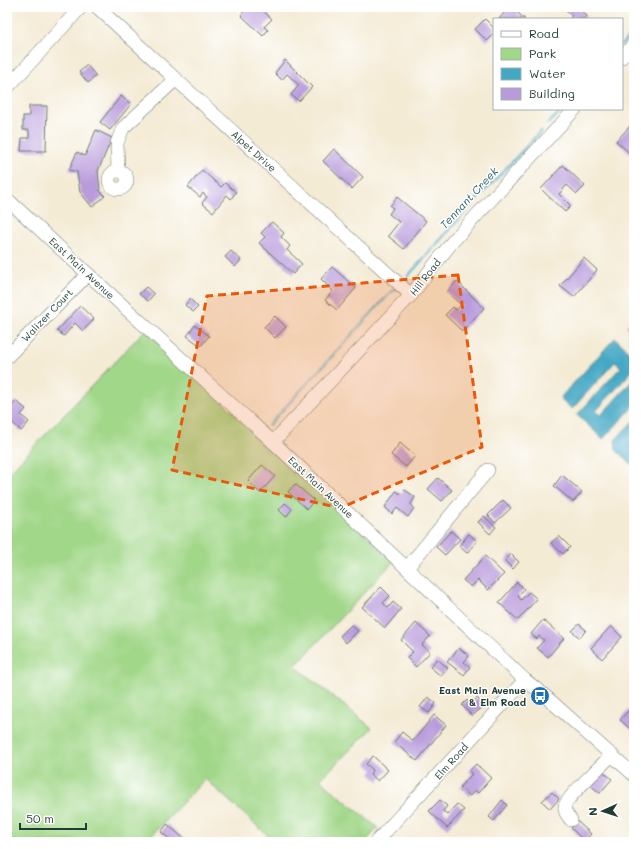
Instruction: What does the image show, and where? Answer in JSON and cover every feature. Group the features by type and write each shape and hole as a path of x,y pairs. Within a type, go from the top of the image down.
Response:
{"street":[{"path":"7,88 81,7"},
{"name":"Alpet Drive","path":"97,7 412,294"},
{"path":"623,56 634,44"},
{"path":"118,171 117,143 123,128 176,79"},
{"name":"Hill Road","path":"273,442 412,294 453,241 574,110"},
{"name":"East Main Avenue","path":"7,199 273,442 525,680 544,694 634,775"},
{"name":"Walizer Court","path":"7,357 88,274"},
{"path":"407,568 488,470"},
{"name":"Elm Road","path":"376,842 525,680"},
{"path":"571,820 565,813 565,805 574,793 612,755"}],"highlighted area":[{"path":"458,275 482,447 340,508 172,470 207,296"}],"green space":[{"path":"145,330 394,561 295,666 372,728 320,780 378,828 365,842 275,842 205,779 145,842 7,842 7,475"}],"water":[{"path":"634,319 634,347 630,343 628,325"},
{"path":"615,338 634,356 634,369 596,411 601,415 634,379 634,406 603,439 577,415 621,367 615,362 572,409 560,398"},
{"path":"634,420 634,467 616,450 615,440"}],"building":[{"path":"248,7 262,7 261,9 272,19 264,27 268,30 263,36 241,15"},
{"path":"509,7 511,7 524,18 500,18"},
{"path":"569,7 583,7 580,10 587,16 585,18 570,18 572,16 566,10"},
{"path":"485,19 493,27 493,35 487,41 475,29"},
{"path":"7,22 9,22 9,39 7,40"},
{"path":"285,60 312,87 299,101 291,95 299,85 287,74 282,80 275,73"},
{"path":"87,65 96,76 88,83 79,72"},
{"path":"121,96 131,104 110,130 100,122"},
{"path":"29,106 47,106 46,151 21,151 22,138 29,138 29,130 23,130 23,116 29,116"},
{"path":"634,122 634,157 616,141"},
{"path":"96,130 112,138 98,171 100,191 105,196 92,207 80,192 77,172 69,170 77,152 85,156"},
{"path":"334,149 363,177 352,189 323,161"},
{"path":"563,165 585,186 577,194 567,185 559,194 571,206 565,212 541,189"},
{"path":"202,170 221,187 225,183 236,192 231,199 227,195 213,212 202,203 207,197 203,193 200,197 188,187"},
{"path":"397,197 426,221 404,249 388,236 399,222 389,214 393,208 390,206"},
{"path":"272,222 284,233 281,237 290,246 287,250 302,264 293,274 259,243 265,237 261,233"},
{"path":"231,251 241,260 235,267 225,257"},
{"path":"584,258 597,270 574,297 560,286"},
{"path":"332,267 356,288 337,310 325,300 333,291 321,279"},
{"path":"457,281 484,308 462,331 445,315 453,307 456,310 461,305 447,292"},
{"path":"146,287 154,294 148,301 139,294"},
{"path":"190,299 198,307 193,312 185,305"},
{"path":"80,306 94,319 83,331 75,323 64,336 57,331"},
{"path":"275,316 286,327 275,338 264,327"},
{"path":"195,325 209,336 201,346 187,336"},
{"path":"16,401 26,409 21,415 29,422 21,431 13,423 7,430 7,412"},
{"path":"400,443 415,456 406,467 391,455"},
{"path":"262,465 275,476 260,493 248,481"},
{"path":"562,475 582,492 573,502 554,486"},
{"path":"438,478 452,490 442,501 428,489"},
{"path":"295,484 314,500 307,509 288,492"},
{"path":"405,490 415,497 411,504 414,508 408,517 397,508 392,514 385,507 396,491 401,494"},
{"path":"503,500 511,508 495,523 488,515"},
{"path":"285,503 292,509 286,517 279,510"},
{"path":"484,516 496,527 490,534 478,522"},
{"path":"451,531 460,539 445,555 436,547"},
{"path":"469,534 477,541 467,553 459,546"},
{"path":"559,536 570,547 563,554 551,543"},
{"path":"511,554 519,562 513,569 505,561"},
{"path":"485,556 504,574 488,590 478,580 471,587 463,580"},
{"path":"517,582 524,589 518,596 521,600 529,592 537,599 518,620 499,603"},
{"path":"381,587 390,596 383,603 388,608 393,602 401,609 385,628 362,607"},
{"path":"543,620 564,638 548,657 537,648 544,640 539,636 537,639 531,634"},
{"path":"416,623 430,636 422,645 430,652 416,667 407,658 413,652 401,640"},
{"path":"579,624 586,630 580,638 572,631"},
{"path":"351,625 358,631 346,643 340,636"},
{"path":"611,626 622,637 602,659 591,648"},
{"path":"459,648 469,656 464,662 470,667 464,675 447,662"},
{"path":"437,659 448,668 441,676 430,667"},
{"path":"428,697 436,703 429,713 420,707"},
{"path":"477,698 484,706 472,716 462,705 467,700 471,704"},
{"path":"629,710 634,714 634,732 620,720"},
{"path":"434,715 446,725 417,761 394,742 402,732 413,741"},
{"path":"373,756 388,770 378,781 370,774 373,770 366,764"},
{"path":"476,764 491,778 478,793 475,790 470,796 460,787 472,774 469,771"},
{"path":"602,771 612,779 600,793 590,785"},
{"path":"552,792 559,799 550,809 542,801"},
{"path":"440,800 447,806 443,811 447,814 457,804 464,810 447,828 429,811"},
{"path":"502,800 507,805 494,821 489,817"},
{"path":"578,822 591,834 584,841 571,828"},
{"path":"167,824 188,842 173,842 161,832"}],"waterway":[{"name":"Tennant Creek","path":"623,43 634,31"},
{"name":"Tennant Creek","path":"548,124 562,110"},
{"name":"Tennant Creek","path":"408,276 465,212 541,131"},
{"name":"Tennant Creek","path":"269,425 391,292 397,288"}],"place":[{"name":"East Main Avenue & Elm Road","path":"540,696"}]}
